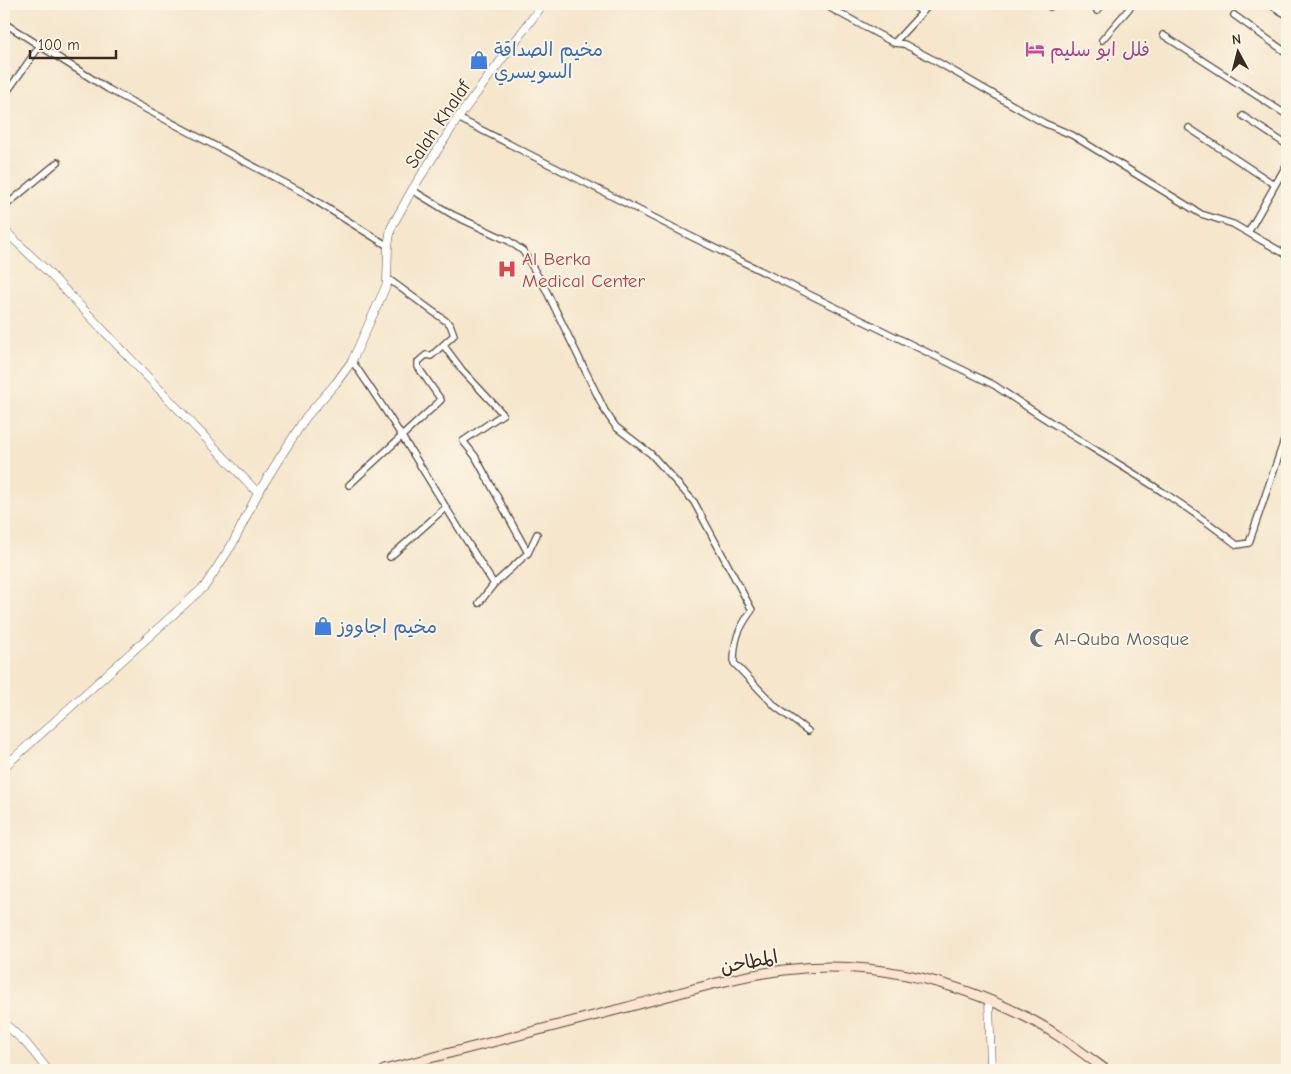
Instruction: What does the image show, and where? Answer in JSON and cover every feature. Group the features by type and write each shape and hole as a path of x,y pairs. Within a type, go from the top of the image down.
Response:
{"main road":[{"name":"المطاحن","path":"384,1070 725,982 784,970 850,968 898,973 935,982 989,1000 1024,1016 1054,1033 1106,1070"}],"street":[{"name":"Salah Khalaf","path":"4,767 205,586 233,543 258,493 306,417 336,383 352,361 375,314 387,278 388,246 391,228 412,190 458,118 543,4"},
{"path":"823,4 894,43 904,44 934,60 1044,123 1072,135 1201,214 1249,231 1287,255"},
{"path":"910,4 922,12"},
{"path":"894,43 930,4"},
{"path":"1097,11 1103,4"},
{"path":"1102,40 1133,4"},
{"path":"1270,4 1287,15"},
{"path":"1234,15 1287,53"},
{"path":"4,23 108,89 300,191 388,246"},
{"path":"1163,35 1287,115"},
{"path":"4,96 39,46"},
{"path":"1243,116 1287,145"},
{"path":"458,118 690,236 994,384 1030,410 1175,501 1237,546 1248,543 1287,432"},
{"path":"1189,128 1275,185"},
{"path":"4,207 58,162"},
{"path":"1249,231 1287,164"},
{"path":"412,190 453,215 509,242 523,251 545,288 606,411 616,427 652,454 694,502 752,610 742,624 734,643 734,663 776,707 808,731"},
{"path":"4,230 48,272 258,493"},
{"path":"348,485 441,400 418,366 418,362 444,346 454,335 450,324 387,278"},
{"path":"444,346 462,370 503,414 463,441 475,456 528,553"},
{"path":"352,361 402,436 494,584"},
{"path":"390,557 445,508"},
{"path":"479,603 494,584 528,553 537,534"},
{"path":"989,1000 991,1070"},
{"path":"4,1022 26,1043 48,1070"}],"place":[{"name":"فلل ابو سليم","path":"1035,49"},
{"name":"مخيم الصداقة السويسري","path":"479,60"},
{"name":"Al Berka Medical Center","path":"507,269"},
{"name":"مخيم اجاووز","path":"323,626"},
{"name":"Al-Quba Mosque","path":"1039,638"}]}
